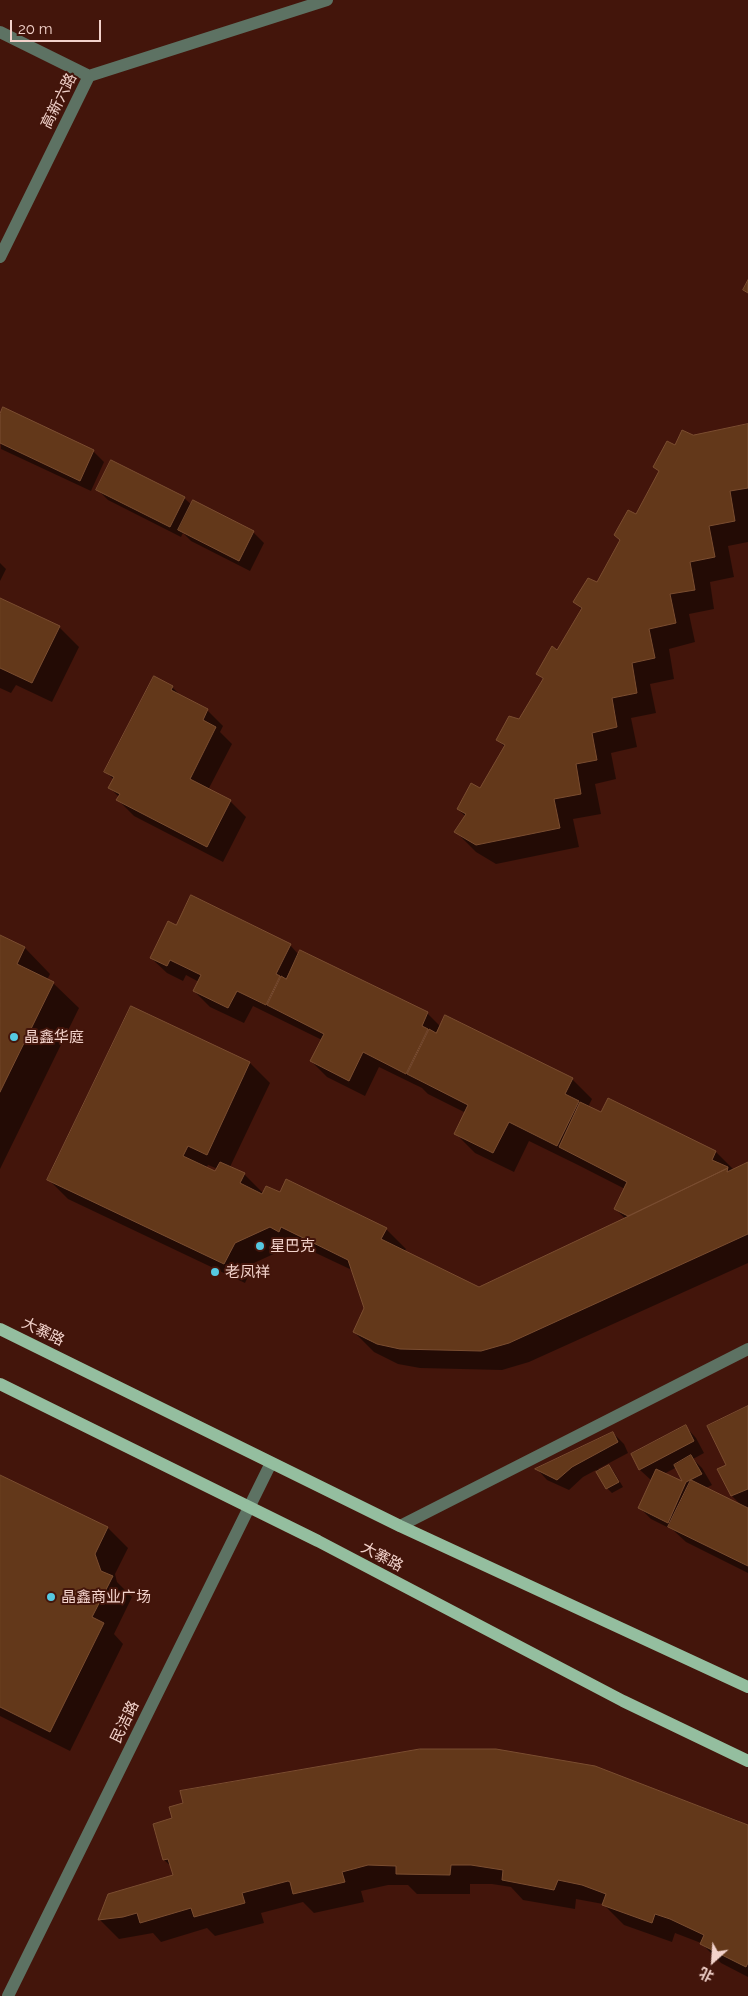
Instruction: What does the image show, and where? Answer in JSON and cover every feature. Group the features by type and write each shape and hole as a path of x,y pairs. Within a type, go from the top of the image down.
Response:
{"main road":[{"name":"大寨路","path":"0,1329 400,1526 748,1687"},
{"name":"大寨路","path":"0,1384 249,1507 623,1701 748,1761"}],"street":[{"name":"高新六路","path":"0,257 89,76 327,0"},
{"path":"0,32 89,76"},
{"path":"400,1526 748,1349"},
{"name":"民洁路","path":"8,1996 271,1463"}],"building":[{"path":"748,280 748,293 743,290"},
{"path":"3,407 94,450 80,481 0,443 0,414"},
{"path":"748,424 748,488 730,491 735,521 709,526 715,557 690,562 695,590 670,594 676,623 649,629 655,658 632,663 637,693 612,698 617,727 592,733 597,760 576,764 581,794 554,799 560,828 476,845 454,832 466,814 457,809 471,783 480,788 505,745 496,740 509,716 519,719 543,679 536,674 552,646 557,650 582,608 573,602 588,578 597,582 620,540 614,535 628,510 636,514 659,471 653,467 667,441 675,445 682,430 693,435"},
{"path":"111,460 185,497 170,527 96,490"},
{"path":"193,500 254,531 239,561 178,530"},
{"path":"0,598 60,626 32,683 0,668"},
{"path":"154,676 173,686 171,690 208,709 203,720 216,727 190,779 231,800 207,847 116,800 120,794 108,788 114,777 104,772"},
{"path":"191,895 291,944 276,974 280,976 266,1005 237,991 228,1008 193,991 201,975 170,960 167,966 150,958 168,921 176,925"},
{"name":"晶鑫华庭","path":"0,935 25,947 17,964 54,982 0,1092"},
{"path":"300,950 428,1012 422,1026 428,1029 406,1074 363,1052 349,1081 310,1061 324,1034 267,1005 281,976 286,979"},
{"path":"131,1006 250,1062 207,1155 188,1146 183,1156 215,1171 220,1162 245,1173 240,1183 262,1194 266,1186 280,1192 286,1179 387,1228 381,1239 479,1287 728,1168 727,1172 748,1162 748,1234 509,1343 481,1351 400,1349 377,1344 353,1332 364,1308 348,1260 281,1227 279,1232 270,1227 235,1243 224,1264 47,1180"},
{"path":"445,1015 573,1078 565,1094 579,1101 557,1146 509,1122 493,1153 454,1134 468,1105 407,1074 429,1029 436,1033"},
{"path":"608,1098 716,1151 712,1160 728,1168 628,1216 614,1209 627,1182 559,1147 580,1102 601,1112"},
{"path":"748,1406 748,1489 731,1496 717,1469 726,1465 707,1426"},
{"path":"686,1425 694,1441 639,1470 631,1454"},
{"path":"613,1432 618,1442 572,1467 557,1480 535,1469"},
{"path":"691,1455 702,1474 686,1482 668,1523 638,1508 656,1469 682,1481 674,1465"},
{"path":"609,1465 619,1482 606,1489 596,1472"},
{"name":"晶鑫商业广场","path":"0,1475 108,1527 95,1554 101,1571 113,1576 92,1617 104,1623 50,1732 0,1707"},
{"path":"691,1480 748,1508 748,1566 668,1527"},
{"path":"420,1749 496,1749 595,1766 748,1825 748,1963 746,1967 700,1944 704,1935 655,1914 652,1923 602,1905 606,1894 582,1885 558,1880 554,1890 502,1880 503,1870 471,1865 451,1865 450,1875 396,1874 396,1866 368,1865 342,1872 345,1882 293,1894 290,1882 288,1881 242,1893 245,1903 194,1917 191,1908 140,1923 137,1913 98,1920 108,1894 173,1875 168,1859 163,1860 153,1824 172,1818 169,1807 183,1803 180,1791"}],"place":[{"name":"晶鑫华庭","path":"14,1037"},
{"name":"星巴克","path":"260,1246"},
{"name":"老凤祥","path":"215,1272"},
{"name":"晶鑫商业广场","path":"51,1597"}]}
